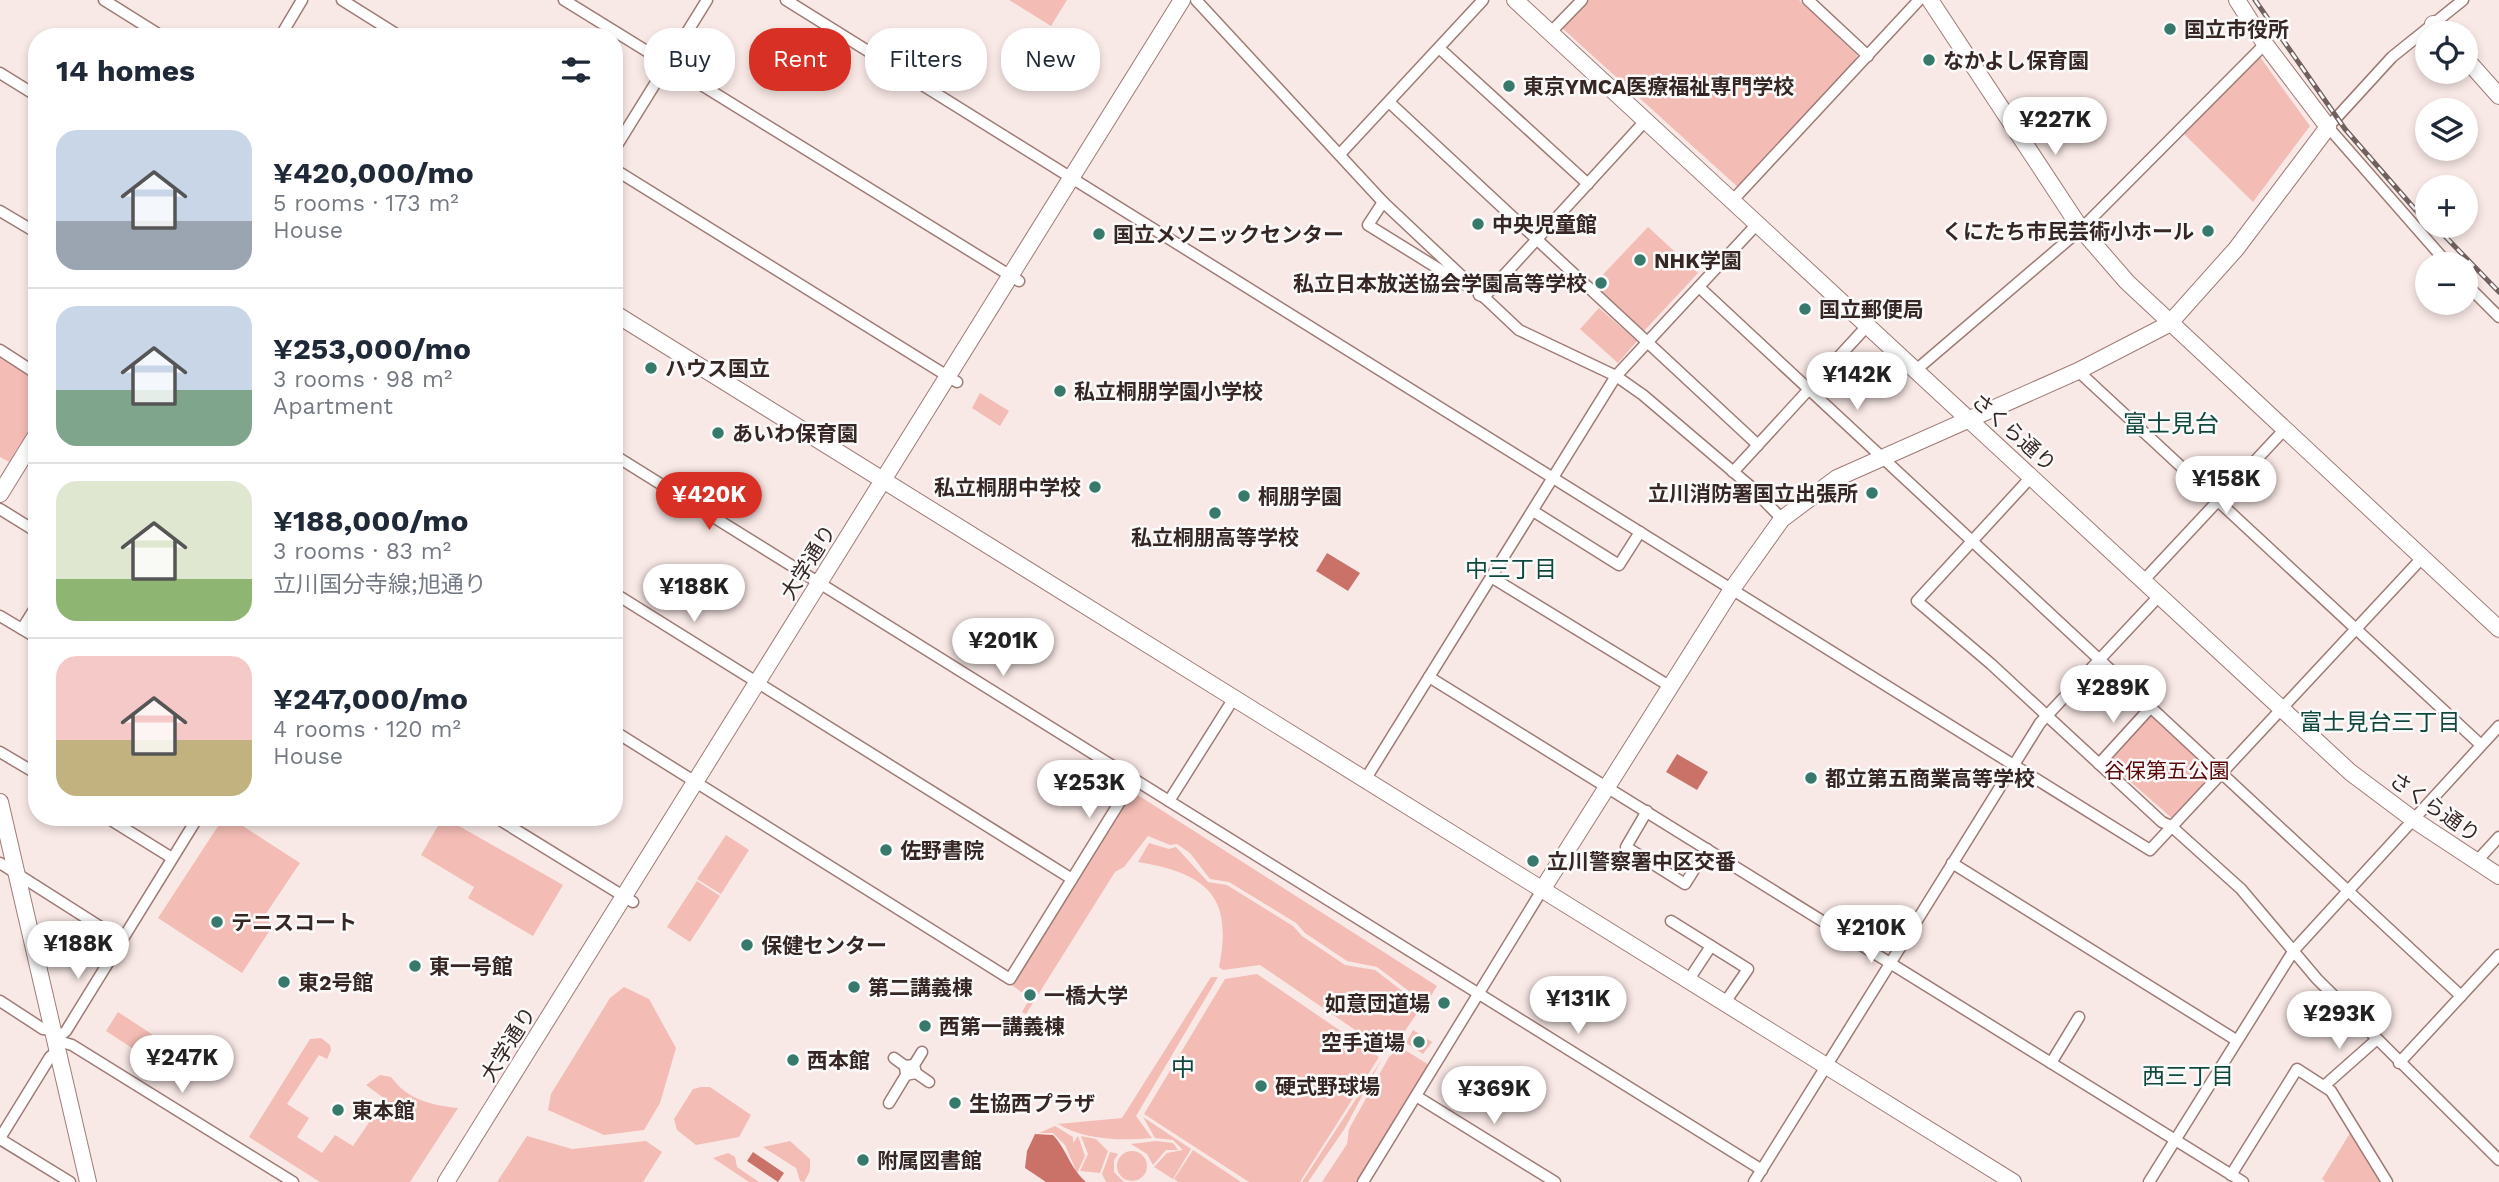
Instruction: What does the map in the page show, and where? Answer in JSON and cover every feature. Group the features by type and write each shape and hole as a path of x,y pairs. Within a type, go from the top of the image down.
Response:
{"street":[{"path":"104,0 149,28"},
{"path":"285,28 302,0"},
{"path":"342,0 387,28"},
{"path":"564,0 609,28"},
{"path":"690,28 707,0"},
{"path":"786,0 2150,849 2223,774 2422,558"},
{"name":"大学通り","path":"1077,180 1182,0"},
{"path":"1194,0 1383,202 1520,330 1616,376 1733,472 1782,519"},
{"name":"大学通り","path":"458,1182 629,900 1014,279 1194,0"},
{"path":"1340,154 1483,0"},
{"name":"さくら通り","path":"1515,0 2350,772 2414,820 2499,876"},
{"path":"1551,32 1582,0"},
{"path":"1808,0 1868,55"},
{"path":"1733,200 1919,0"},
{"path":"1930,0 2081,229 2169,324 2499,629"},
{"path":"2237,0 2265,44 2328,127 2342,139 2438,252"},
{"path":"2445,21 2463,0"},
{"path":"623,37 644,50"},
{"path":"1363,1182 1542,890 1732,589 1782,519 1817,490 1967,419 2078,371 2169,324 2235,248 2328,127 2392,57 2415,43"},
{"path":"1916,370 2081,229 2265,44"},
{"path":"1439,48 1588,184"},
{"path":"2478,72 2499,96"},
{"path":"0,73 28,90"},
{"path":"623,135 650,91"},
{"path":"711,91 1014,279"},
{"path":"1389,102 1758,445"},
{"path":"1484,298 1646,120"},
{"path":"623,175 953,379"},
{"path":"1383,202 1368,225 1484,298"},
{"path":"0,211 28,228"},
{"path":"1365,780 1616,376 1758,223"},
{"path":"1699,287 2461,996"},
{"path":"2478,296 2499,317"},
{"path":"623,319 2012,1182"},
{"path":"1733,472 1868,324"},
{"path":"0,350 28,367"},
{"path":"2078,371 2481,745"},
{"path":"2144,580 2284,430"},
{"path":"0,494 28,449"},
{"path":"623,461 1762,1170"},
{"path":"2032,476 1917,601 2241,890 2317,979 2499,1160"},
{"path":"0,509 28,526"},
{"path":"1533,511 1619,565 1640,532"},
{"path":"1491,577 1671,688"},
{"path":"1754,1182 2014,764 2047,716 2160,595"},
{"path":"623,599 1072,879"},
{"path":"0,616 28,633"},
{"path":"22,629 28,619"},
{"path":"1429,677 2243,1182"},
{"path":"1170,801 1234,698"},
{"path":"2099,764 2151,707"},
{"path":"2149,1182 2294,950 2499,726"},
{"path":"623,737 1010,979 1134,779"},
{"path":"0,752 28,769"},
{"path":"0,802 88,1182"},
{"path":"1647,811 1626,847 1673,877 1685,884 1707,849"},
{"path":"120,826 172,858"},
{"path":"70,1182 0,1138 50,1057 55,1040 66,1031 192,826"},
{"path":"510,826 629,900"},
{"path":"2476,862 2499,837"},
{"path":"0,863 121,940"},
{"path":"1952,863 2236,1040"},
{"name":"大学通り","path":"446,1182 629,900"},
{"path":"1671,921 1748,969 1724,1004"},
{"path":"1688,981 1711,946"},
{"path":"2399,1063 2499,954"},
{"path":"0,1002 43,1028 55,1040 72,1045 293,1182"},
{"path":"2050,1063 2079,1017"},
{"path":"2323,1086 2376,1040"},
{"path":"889,1102 922,1052"},
{"path":"894,1058 929,1082"},
{"path":"2231,1175 2298,1069 2331,1091 2387,1182"},
{"path":"1416,1096 1555,1182"}],"green space":[{"path":"1009,0 1067,0 1051,26"},
{"path":"1589,0 1799,0 1857,55 1855,63 1740,189 1562,28"},
{"path":"2260,57 2310,126 2253,202 2184,134"},
{"path":"1648,227 1698,273 1644,331 1594,284"},
{"path":"1599,308 1637,341 1618,363 1580,329"},
{"path":"0,355 28,372 28,431 9,462 0,457"},
{"path":"980,393 1009,411 1000,426 972,408"},
{"name":"谷保第五公園","path":"2154,712 2219,773 2174,820 2108,762"},
{"path":"1133,792 1437,986 1426,1004 1377,967 1347,961 1305,933 1296,923 1229,882 1210,879 1190,853 1177,844 1170,845 1148,836 1124,867 1115,872 1026,1014 1022,1012 1030,998 1010,984"},
{"path":"218,826 243,826 300,863 265,915 272,927 242,973 158,918"},
{"path":"438,826 459,826 563,885 533,936 468,898 474,887 421,855"},
{"path":"726,835 749,850 721,894 697,879"},
{"path":"1149,843 1169,849 1176,847 1208,882 1227,885 1293,926 1302,936 1345,965 1375,970 1422,1006 1400,1038 1386,1051 1260,965 1223,970 1219,967 1223,942 1222,921 1209,891 1181,873 1138,862"},
{"path":"697,881 720,896 690,942 667,927"},
{"name":"硬式野球場","path":"1257,974 1379,1057 1300,1182 1249,1182 1144,1114 1225,979"},
{"path":"1211,977 1218,977 1136,1116 1152,1138 1103,1138 1079,1133 1058,1124 1122,1118"},
{"path":"624,987 649,999 676,1048 660,1103 644,1130 604,1135 548,1110 551,1094 610,998"},
{"path":"118,1012 173,1048 161,1067 106,1031"},
{"name":"空手道場","path":"1413,1030 1432,1042 1423,1054 1406,1043"},
{"path":"321,1038 330,1045 327,1059 319,1055 287,1104 309,1118 297,1137 322,1153 335,1135 353,1146 385,1099 366,1085 380,1075 391,1077 405,1091 421,1100 458,1108 410,1182 320,1182 249,1137 310,1039"},
{"path":"1400,1047 1434,1068 1358,1182 1322,1182 1347,1144 1349,1129 1389,1057"},
{"path":"1382,1059 1345,1128 1308,1182 1302,1182"},
{"path":"710,1087 751,1115 739,1137 696,1145 677,1130 674,1119 693,1089"},
{"path":"1143,1117 1191,1149 1173,1179 1154,1167 1167,1153 1183,1150 1173,1140 1155,1138"},
{"path":"1055,1126 1073,1137 1073,1143 1078,1136 1085,1156 1077,1173 1065,1145 1053,1133 1039,1133"},
{"path":"2350,1133 2383,1182 2326,1182 2322,1179"},
{"path":"527,1136 572,1149 646,1141 662,1152 643,1182 497,1182"},
{"path":"1081,1136 1096,1139 1108,1151 1100,1173 1080,1171 1088,1154"},
{"path":"790,1141 810,1159 810,1171 804,1182 800,1181 796,1168 763,1147"},
{"path":"1156,1141 1173,1143 1178,1150 1166,1150 1153,1165 1147,1154 1131,1144"},
{"path":"1193,1150 1241,1182 1178,1182 1174,1179"},
{"path":"1132,1151 1143,1155 1147,1166 1143,1177 1132,1181 1121,1177 1117,1166 1121,1155"},
{"path":"1110,1152 1118,1154 1114,1160 1114,1172 1124,1182 1106,1182 1102,1174"},
{"path":"728,1153 735,1157 737,1167 759,1182 749,1182 713,1158"}],"shaded area":[{"path":"1327,553 1360,573 1348,591 1316,571"},
{"path":"1677,754 1708,772 1697,790 1666,772"},
{"path":"1035,1134 1053,1135 1086,1182 1046,1182 1025,1168 1027,1151"},
{"path":"753,1152 784,1173 778,1182 747,1161"}],"railway":[{"path":"2255,0 2345,129 2415,209"},
{"path":"2447,238 2499,292"}],"place":[{"name":"国立市役所","path":"2170,29"},
{"name":"なかよし保育園","path":"1929,60"},
{"name":"東京YMCA医療福祉専門学校","path":"1509,86"},
{"name":"中央児童館","path":"1478,224"},
{"name":"くにたち市民芸術小ホール","path":"2208,231"},
{"name":"国立メソニックセンター","path":"1099,234"},
{"name":"NHK学園","path":"1640,260"},
{"name":"私立日本放送協会学園高等学校","path":"1601,283"},
{"name":"国立郵便局","path":"1805,309"},
{"name":"ハウス国立","path":"651,368"},
{"name":"私立桐朋学園小学校","path":"1060,391"},
{"name":"あいわ保育園","path":"718,433"},
{"name":"私立桐朋中学校","path":"1095,487"},
{"name":"立川消防署国立出張所","path":"1872,493"},
{"name":"桐朋学園","path":"1244,496"},
{"name":"私立桐朋高等学校","path":"1215,513"},
{"name":"都立第五商業高等学校","path":"1811,778"},
{"name":"佐野書院","path":"886,850"},
{"name":"立川警察署中区交番","path":"1533,861"},
{"name":"テニスコート","path":"217,922"},
{"name":"保健センター","path":"747,945"},
{"name":"東一号館","path":"415,966"},
{"name":"東2号館","path":"284,982"},
{"name":"第二講義棟","path":"854,987"},
{"name":"一橋大学","path":"1030,995"},
{"name":"如意団道場","path":"1444,1003"},
{"name":"西第一講義棟","path":"925,1026"},
{"name":"空手道場","path":"1419,1042"},
{"name":"西本館","path":"793,1060"},
{"name":"硬式野球場","path":"1261,1086"},
{"name":"生協西プラザ","path":"955,1103"},
{"name":"東本館","path":"338,1110"},
{"name":"附属図書館","path":"863,1160"}],"district":[{"name":"富士見台","path":"2171,424"},
{"name":"中三丁目","path":"1511,569"},
{"name":"富士見台三丁目","path":"2380,722"},
{"name":"中","path":"1183,1068"},
{"name":"西三丁目","path":"2188,1076"}]}
